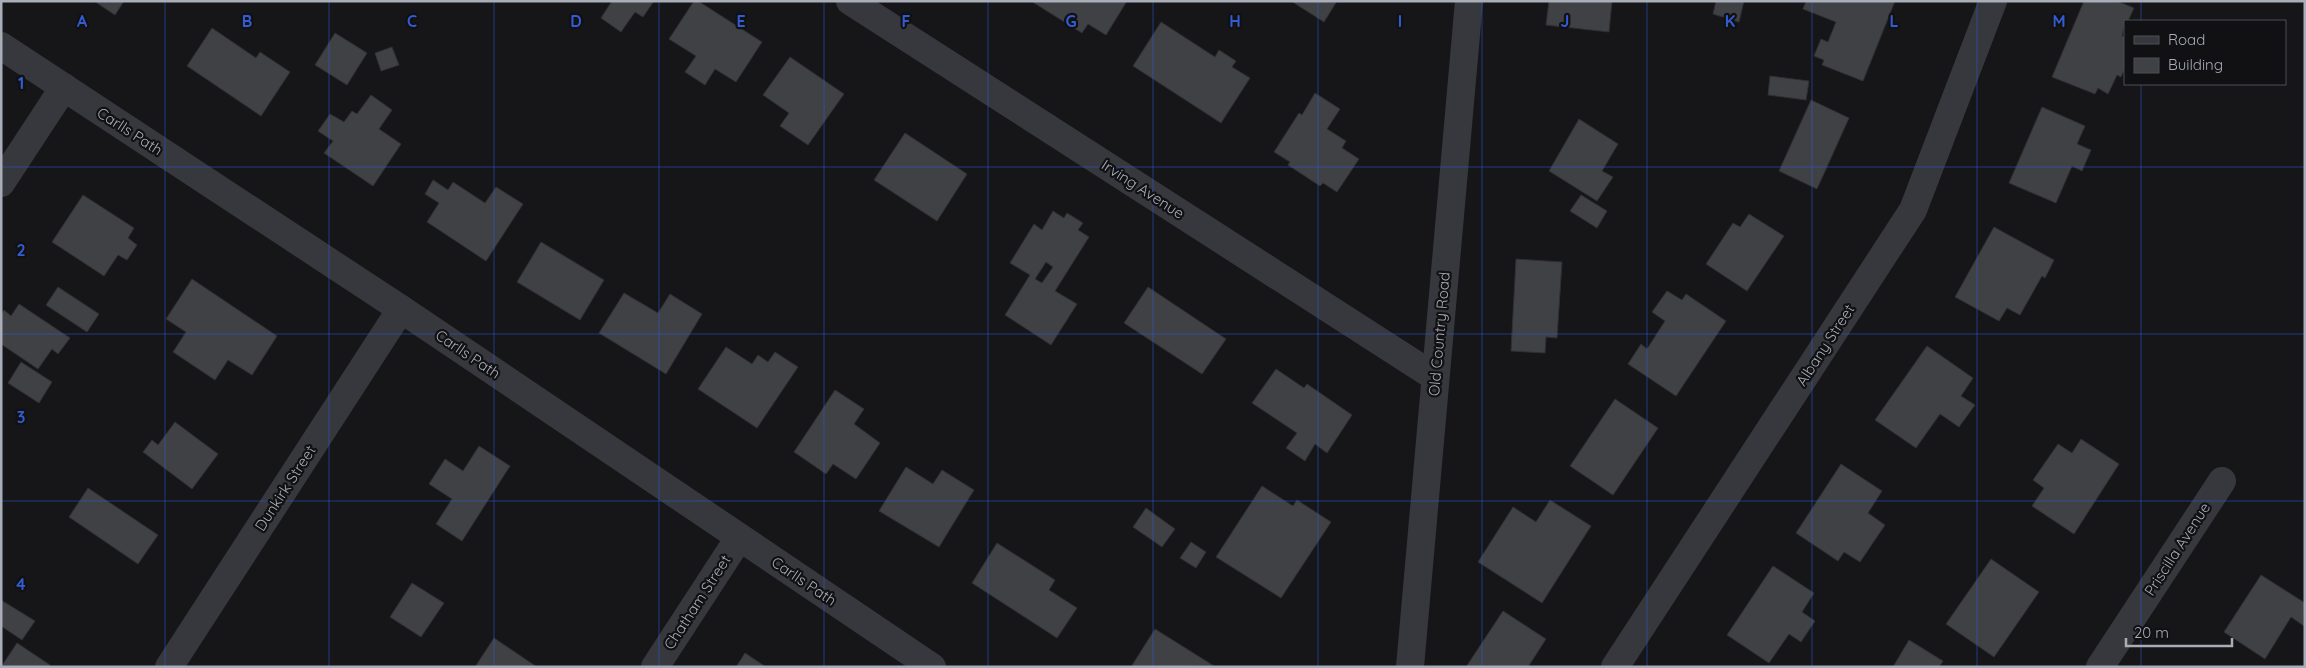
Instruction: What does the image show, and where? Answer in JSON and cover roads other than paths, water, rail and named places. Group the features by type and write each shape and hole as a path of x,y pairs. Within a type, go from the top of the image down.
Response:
{"street":[{"name":"Irving Avenue","path":"850,1 1435,377"},
{"name":"Old Country Road","path":"1410,667 1469,1"},
{"name":"Albany Street","path":"1615,667 1913,210 1993,1"},
{"name":"Carlls Path","path":"1,46 401,309 932,667"},
{"path":"1,183 64,87"},
{"name":"Dunkirk Street","path":"169,667 401,309"},
{"name":"Priscilla Avenue","path":"2100,667 2222,482"},
{"name":"Chatham Street","path":"655,667 740,538"}]}
